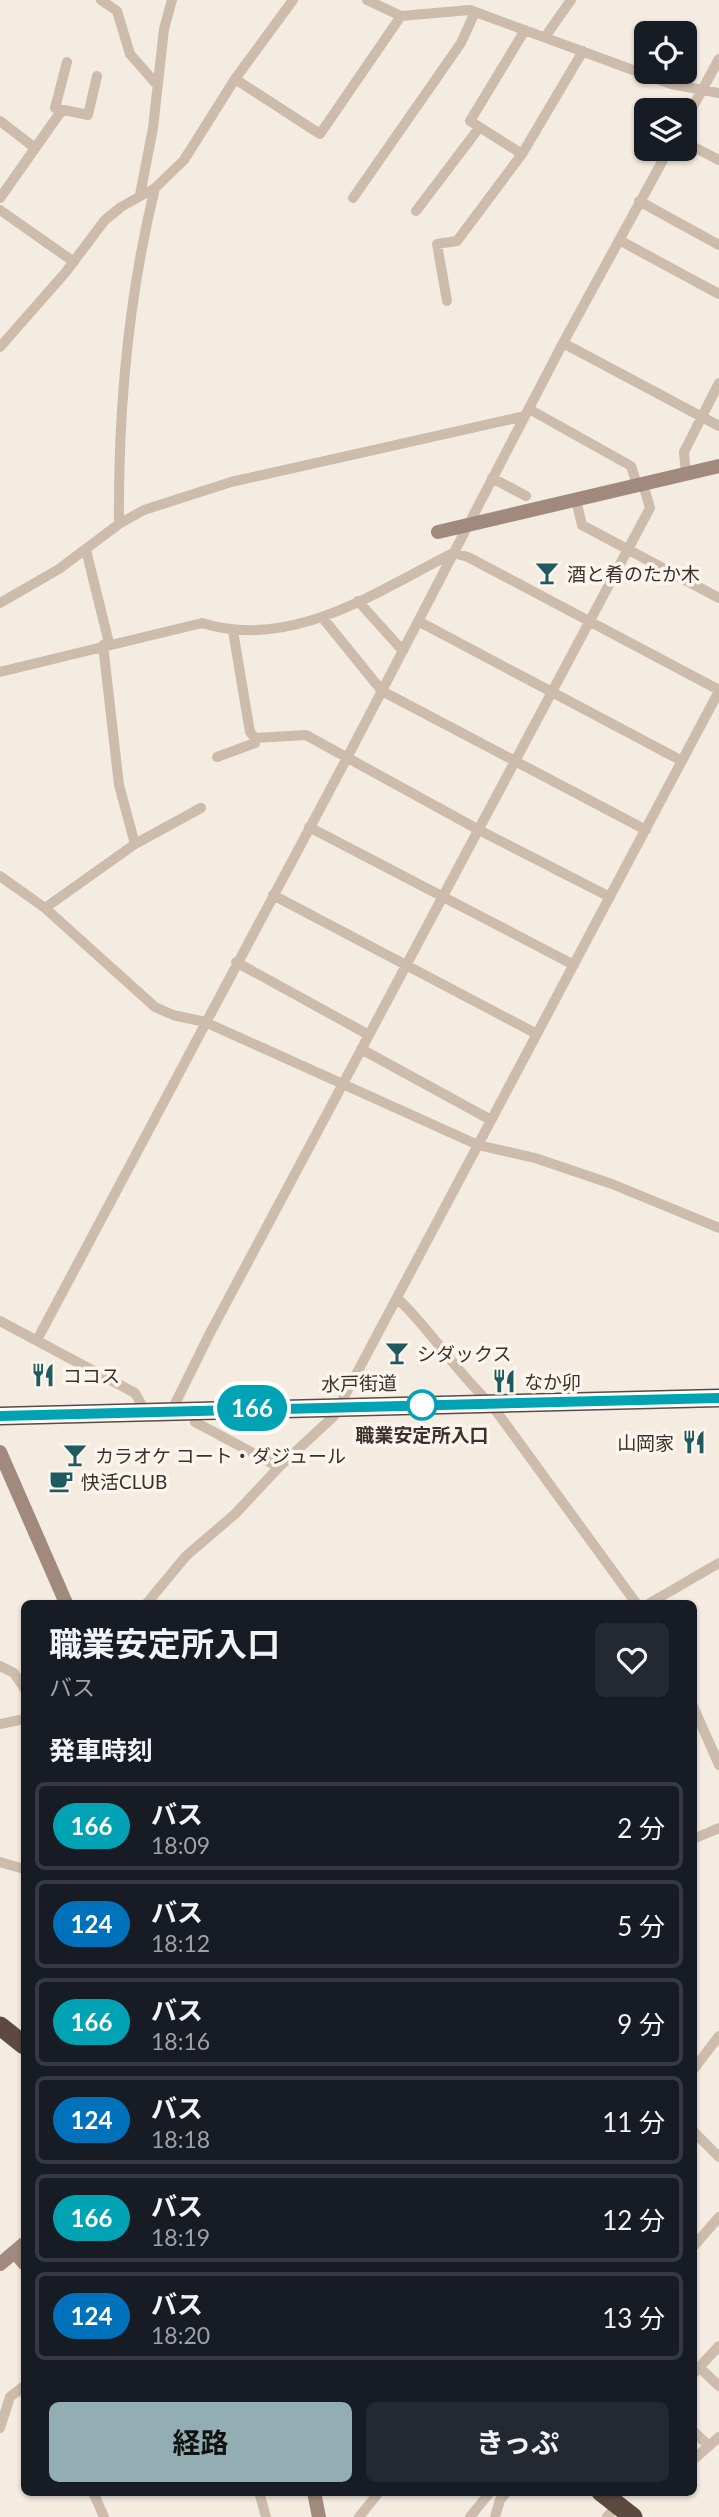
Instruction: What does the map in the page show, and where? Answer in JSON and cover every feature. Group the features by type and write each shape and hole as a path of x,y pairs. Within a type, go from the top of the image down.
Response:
{"highway":[{"name":"水戸街道","path":"0,1416 719,1398"},
{"path":"0,2026 21,2043"},
{"path":"604,2496 619,2513"}],"street":[{"path":"101,0 117,10 130,54 158,86"},
{"path":"141,195 164,29 172,0"},
{"path":"0,346 74,262 105,220 155,188 184,160 235,79 293,0"},
{"path":"368,0 401,16 472,11 671,84 702,92 719,93"},
{"path":"353,198 461,43 476,0"},
{"path":"545,37 571,0"},
{"path":"235,79 320,134 401,16"},
{"path":"522,154 470,121 525,30"},
{"path":"447,301 437,244 457,241 522,154 583,51"},
{"path":"697,100 719,59"},
{"path":"67,62 55,108 88,115 97,76"},
{"path":"0,198 62,110"},
{"path":"0,121 35,148"},
{"path":"416,211 479,128"},
{"path":"697,149 719,160"},
{"path":"37,1340 348,756 563,343 662,161"},
{"path":"119,524 119,426 124,370 139,258 155,188"},
{"path":"639,201 719,245"},
{"path":"0,210 74,262"},
{"path":"619,240 719,294"},
{"path":"563,343 719,426"},
{"path":"686,474 684,452 719,383"},
{"path":"0,603 32,587 119,524 144,510 231,482 527,413 631,466 650,508 342,1084 172,1410"},
{"path":"438,532 719,466"},
{"path":"492,478 526,496"},
{"path":"576,500 582,525 719,598"},
{"path":"86,550 106,644 119,785 135,844"},
{"path":"0,671 202,623 254,633 322,617 453,552"},
{"path":"149,1600 186,1556 235,1514 279,1467 324,1429 340,1406 719,691 590,621 453,552"},
{"path":"358,601 403,651"},
{"path":"322,617 382,691 646,830"},
{"path":"418,621 682,761"},
{"path":"217,757 255,743 250,732 233,631"},
{"path":"255,738 306,735 479,830 610,897"},
{"path":"45,908 135,844 201,807"},
{"path":"309,827 574,965"},
{"path":"0,876 45,908 155,1007 173,1015 205,1022 478,1145 535,1158 601,1180 719,1227"},
{"path":"274,894 406,967 537,1034"},
{"path":"236,962 369,1035"},
{"path":"361,1049 492,1120"},
{"path":"397,1297 427,1326 464,1380 491,1404 634,1600"},
{"path":"0,1321 135,1393 145,1411"},
{"path":"196,1409 195,1422 279,1467"},
{"path":"0,1452 65,1600"},
{"path":"655,1600 719,1563"},
{"path":"0,1666 14,1673 21,1684"},
{"path":"697,1715 719,1765"},
{"path":"0,1724 21,1719"},
{"path":"697,1837 719,1828"},
{"path":"0,1861 21,1868"},
{"path":"697,2065 719,2036"},
{"path":"697,2135 719,2157"},
{"path":"697,2242 719,2217"},
{"path":"0,2263 21,2253"},
{"path":"697,2369 719,2346"},
{"path":"697,2371 719,2386"},
{"path":"0,2428 10,2398 21,2389"},
{"path":"697,2435 709,2446"},
{"path":"697,2456 719,2437"},
{"path":"95,2496 104,2517"},
{"path":"260,2496 266,2517"},
{"path":"315,2496 319,2517"},
{"path":"359,2517 376,2496"},
{"path":"470,2517 487,2496"},
{"path":"495,2517 504,2496"}],"bus line":[{"name":"166","path":"0,1416 719,1398"}],"place":[{"name":"酒と肴のたか木","path":"547,573"},
{"name":"シダックス","path":"397,1353"},
{"name":"ココス","path":"43,1375"},
{"name":"なか卯","path":"504,1381"},
{"name":"職業安定所入口","path":"422,1405"},
{"name":"山岡家","path":"694,1442"},
{"name":"カラオケ コート・ダジュール","path":"75,1455"},
{"name":"快活CLUB","path":"61,1481"}]}
